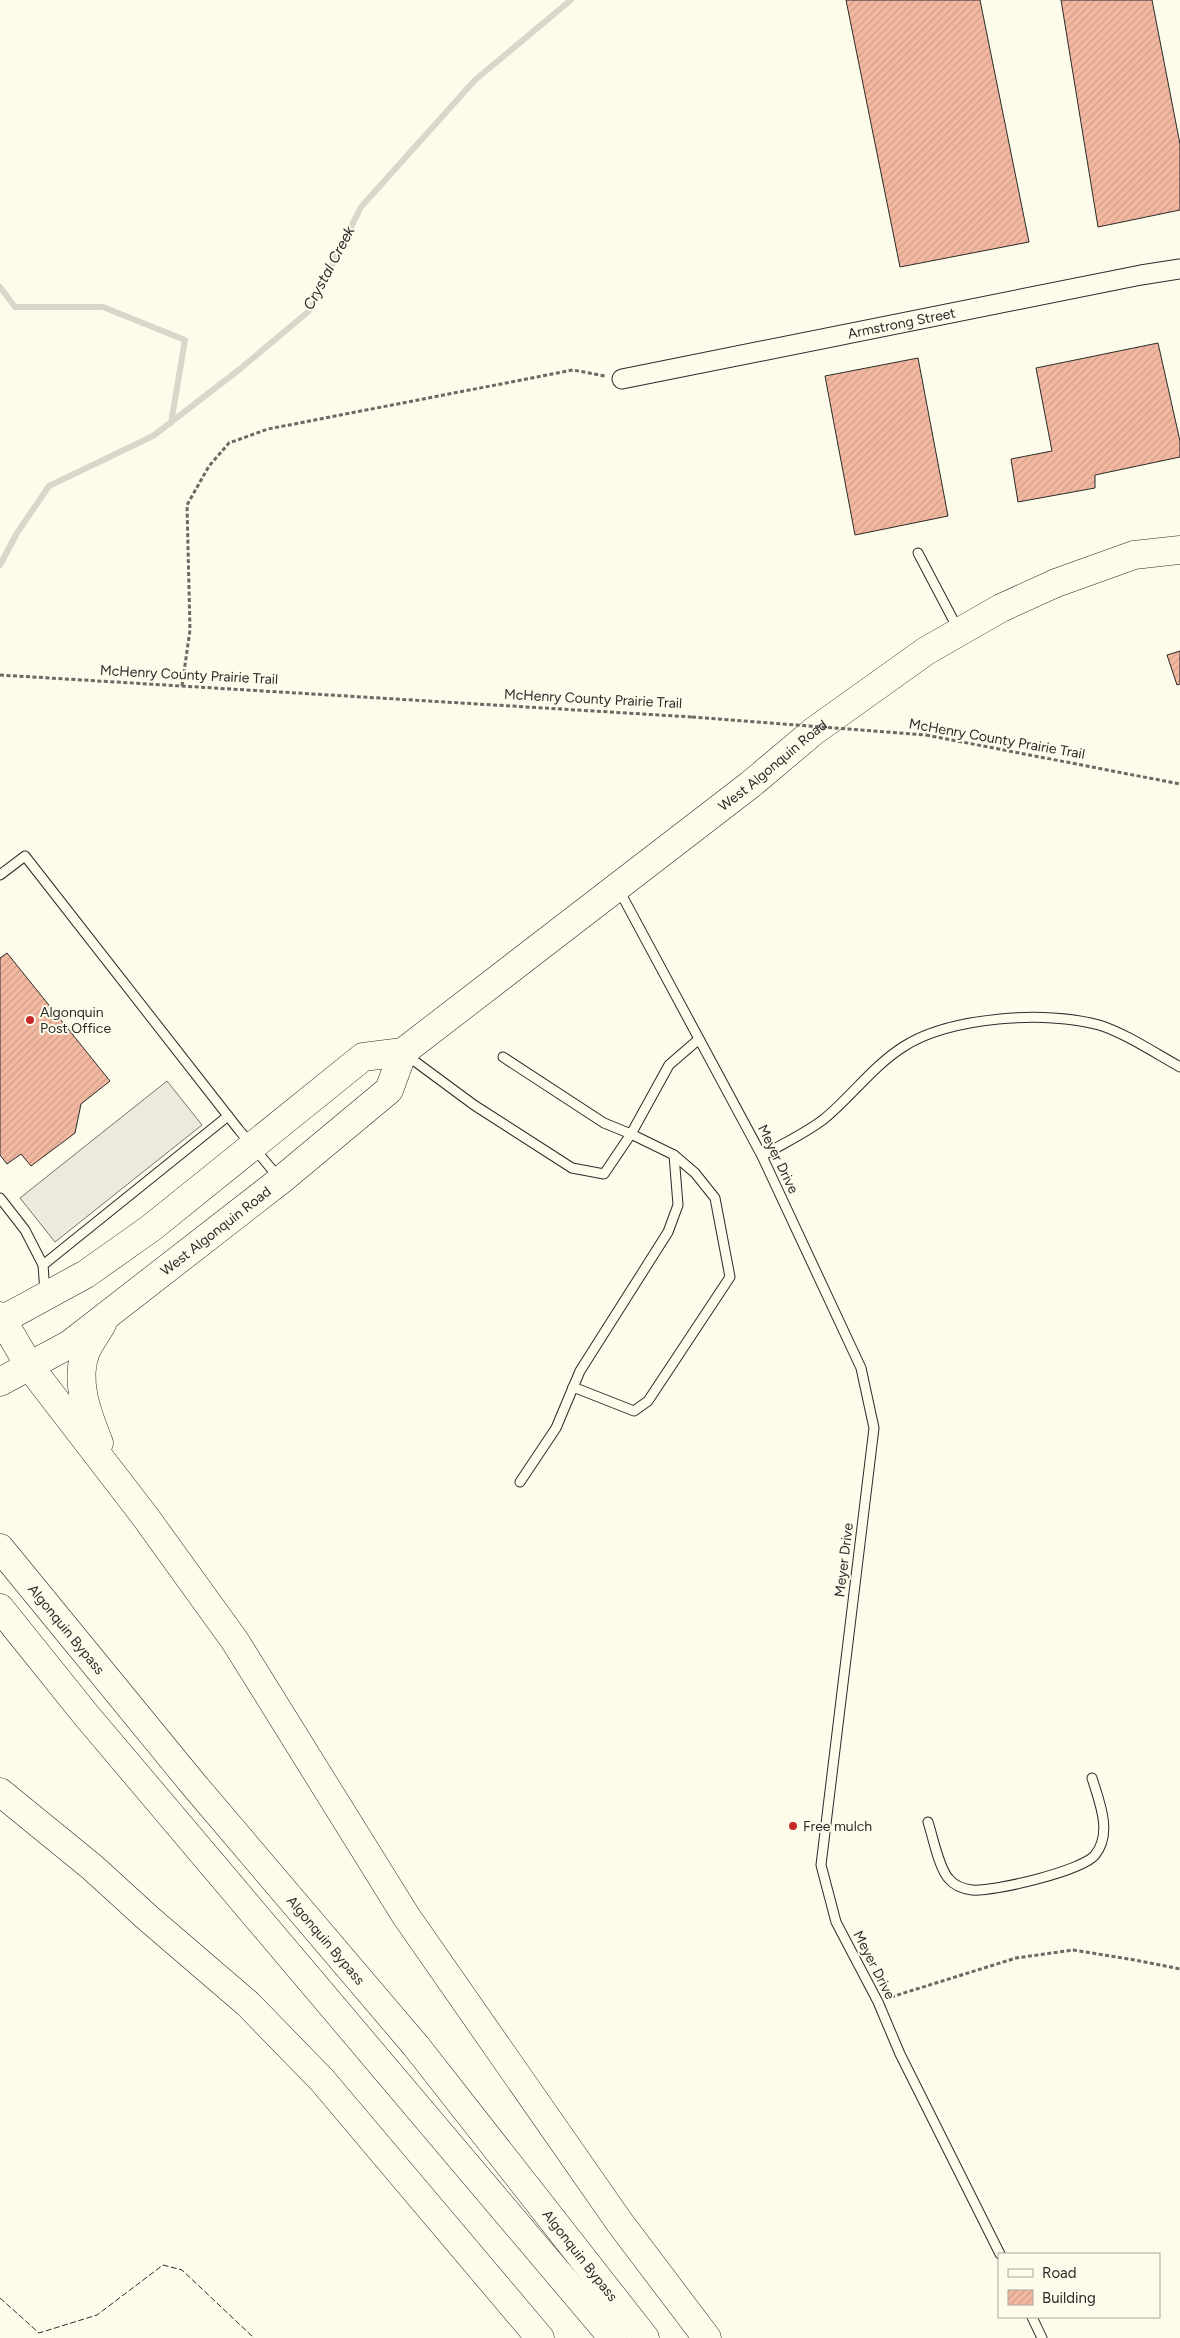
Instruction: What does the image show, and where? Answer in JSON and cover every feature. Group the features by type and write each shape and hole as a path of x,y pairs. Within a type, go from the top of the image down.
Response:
{"main road":[{"name":"West Algonquin Road","path":"0,1382 70,1344 281,1180 389,1090 403,1052 751,784 814,731 926,651 1000,608 1056,583 1134,555 1180,550"},
{"path":"403,1052 364,1057 151,1228 86,1274 1,1319 30,1367 144,1515 236,1641 406,1916 620,2222 707,2338"},
{"path":"106,1316 86,1351 80,1373 87,1413 112,1474"},
{"name":"Algonquin Bypass","path":"0,1548 194,1785 416,2046 645,2338"},
{"name":"Algonquin Bypass","path":"0,1608 86,1715 613,2338"},
{"path":"0,1792 92,1867 248,2004 322,2080 540,2338"},
{"path":"0,1815 87,1882 149,1919"}],"street":[{"name":"Armstrong Street","path":"622,379 1141,275 1180,269"}],"lane":[{"path":"918,553 959,631"},
{"path":"0,875 25,856 228,1116 281,1180"},
{"name":"Meyer Drive","path":"617,888 762,1156 861,1368 874,1428 821,1865 836,1922 878,2002 900,2054 1000,2253"},
{"path":"762,1156 823,1120 902,1048 920,1038 991,1020 1030,1016 1074,1020 1101,1026 1180,1067"},
{"path":"403,1052 474,1105 572,1168 604,1174 630,1134 669,1065 699,1039"},
{"path":"503,1056 604,1123 674,1155 695,1173 715,1198 730,1277 648,1401 634,1411 573,1387"},
{"path":"43,1265 228,1116"},
{"path":"520,1482 556,1428 580,1371 668,1232 678,1205 674,1155"},
{"path":"0,1198 25,1230 43,1265 45,1297"},
{"path":"928,1822 944,1872 949,1879 960,1888 1003,1888 1079,1866 1095,1855 1103,1836 1103,1814 1092,1778"},
{"path":"1032,2318 1042,2338"}],"path":[{"path":"182,686 190,630 188,505 209,466 229,442 268,429 573,370 622,379"},
{"name":"McHenry County Prairie Trail","path":"0,675 692,717 926,735 1180,784"},
{"path":"878,2002 1016,1958 1073,1950 1180,1969"}],"shaded area":[{"path":"167,1081 202,1125 55,1242 20,1198"}],"building":[{"path":"846,0 980,0 1029,242 900,267"},
{"path":"1061,0 1152,0 1180,144 1180,210 1098,227"},
{"path":"1158,343 1180,441 1180,457 1095,475 1095,488 1018,502 1011,459 1052,451 1036,368"},
{"path":"918,358 948,516 855,535 825,376"},
{"path":"1180,651 1180,684 1177,685 1167,655"},
{"name":"Algonquin Post Office","path":"7,953 110,1081 81,1104 75,1133 31,1166 21,1154 7,1164 0,1155 0,958"}],"waterway":[{"name":"Crystal Creek","path":"0,565 17,533 49,486 153,436 240,369 309,311 361,207 475,80 571,0"},
{"path":"0,287 15,307 103,307 185,340 171,423"}],"fence":[{"path":"0,2298 39,2333 97,2315 163,2265 182,2270 254,2338"}],"place":[{"name":"Algonquin Post Office","path":"30,1020"},
{"name":"Free mulch","path":"793,1826"}]}
